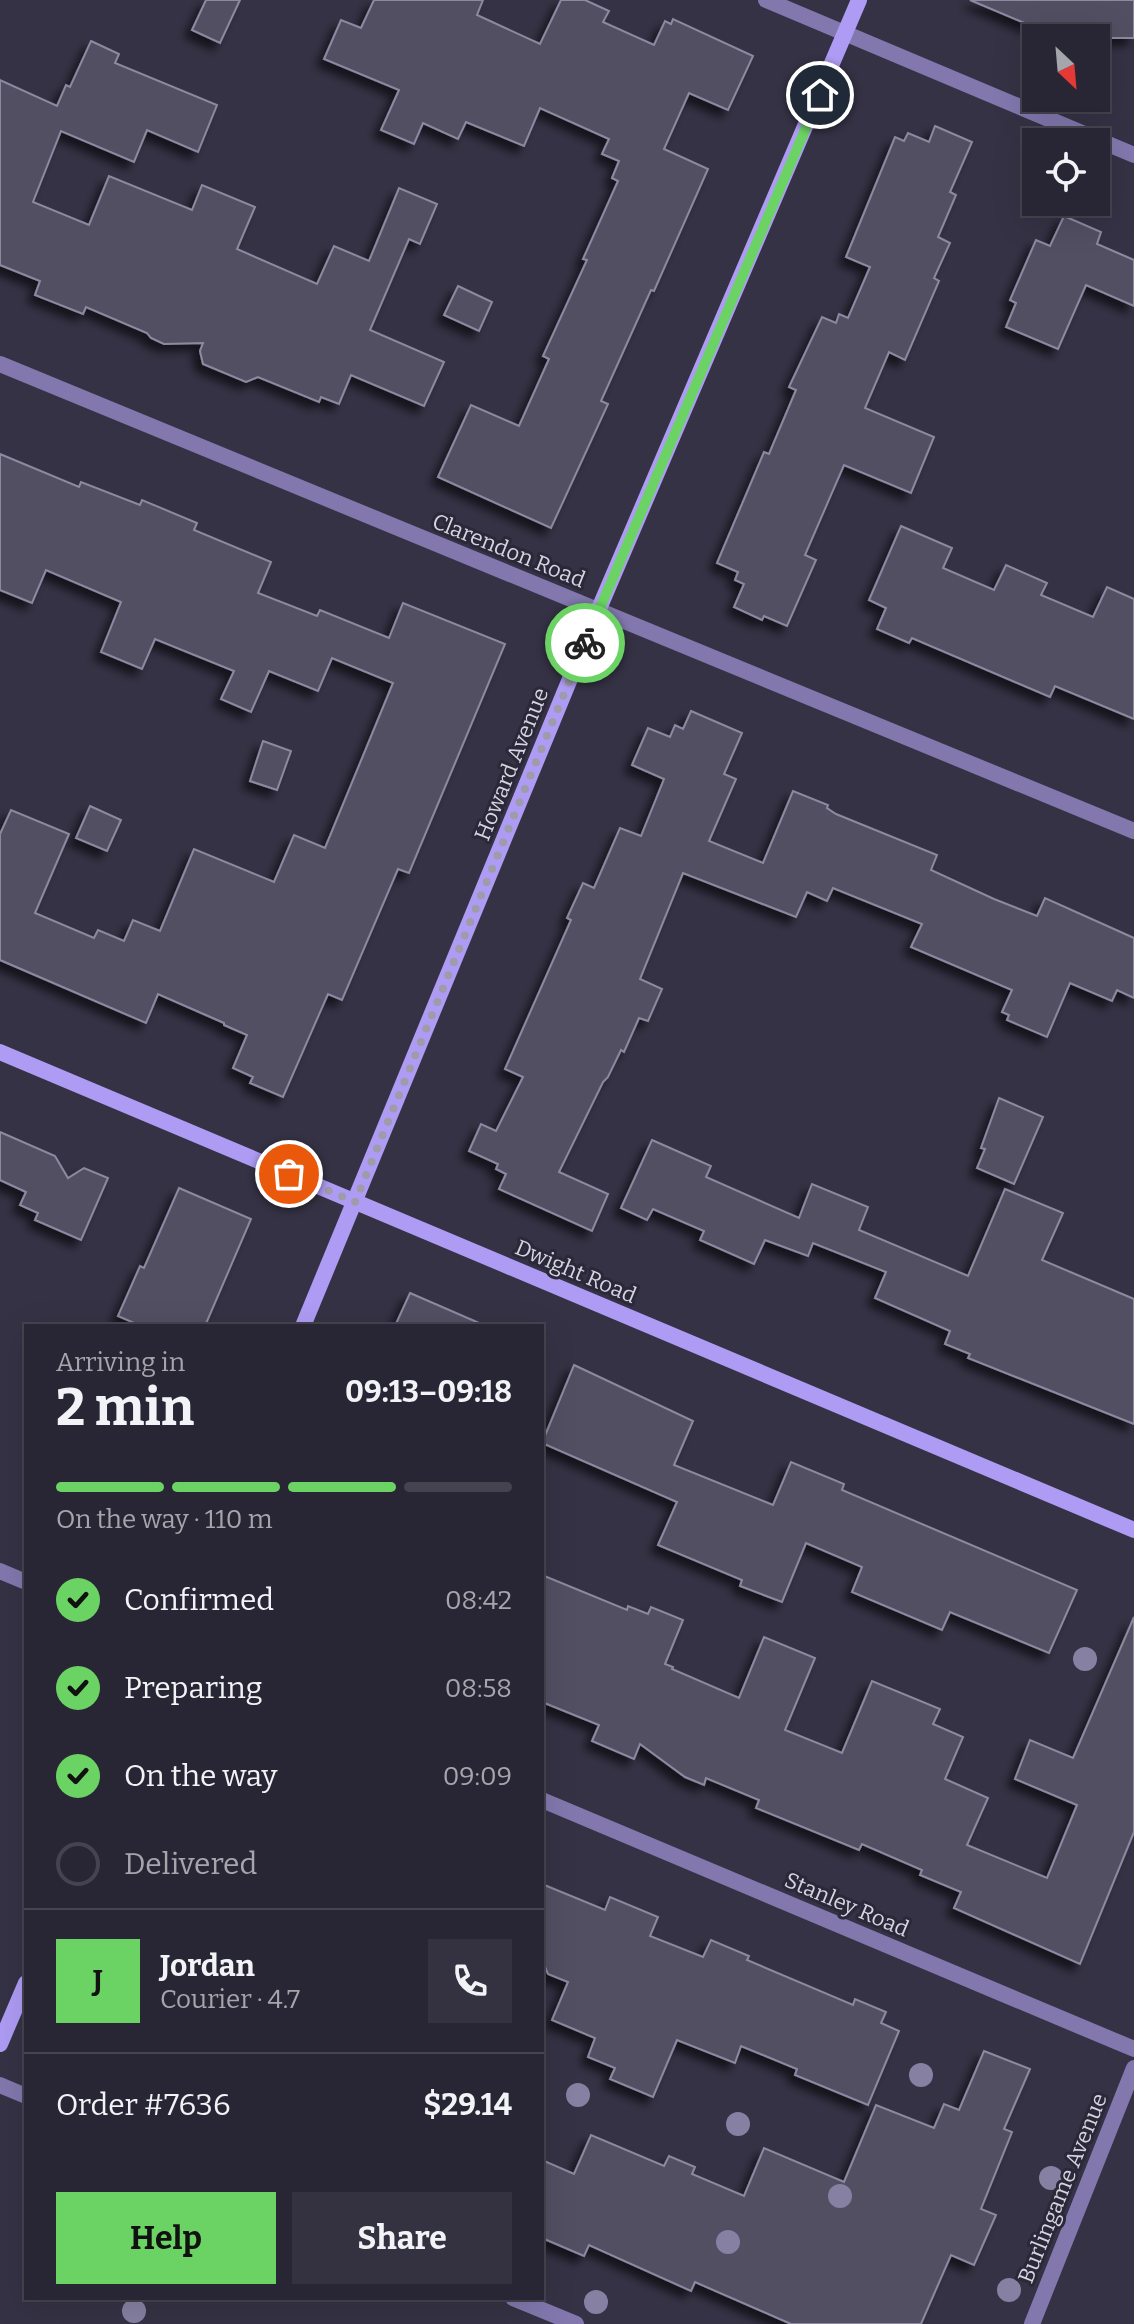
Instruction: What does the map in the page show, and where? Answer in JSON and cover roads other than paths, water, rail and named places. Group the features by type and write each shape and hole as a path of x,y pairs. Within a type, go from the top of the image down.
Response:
{"street":[{"path":"766,0 1134,155"},
{"name":"Howard Avenue","path":"304,1324 598,611 859,0"},
{"name":"Clarendon Road","path":"0,364 1134,831"},
{"name":"Dwight Road","path":"0,1052 1134,1530"},
{"path":"0,1571 24,1581"},
{"name":"Stanley Road","path":"544,1801 1134,2049"},
{"path":"0,2044 24,1988"},
{"name":"Burlingame Avenue","path":"1032,2324 1134,2068"},
{"path":"0,2085 24,2095"},
{"path":"518,2300 576,2324"}]}
